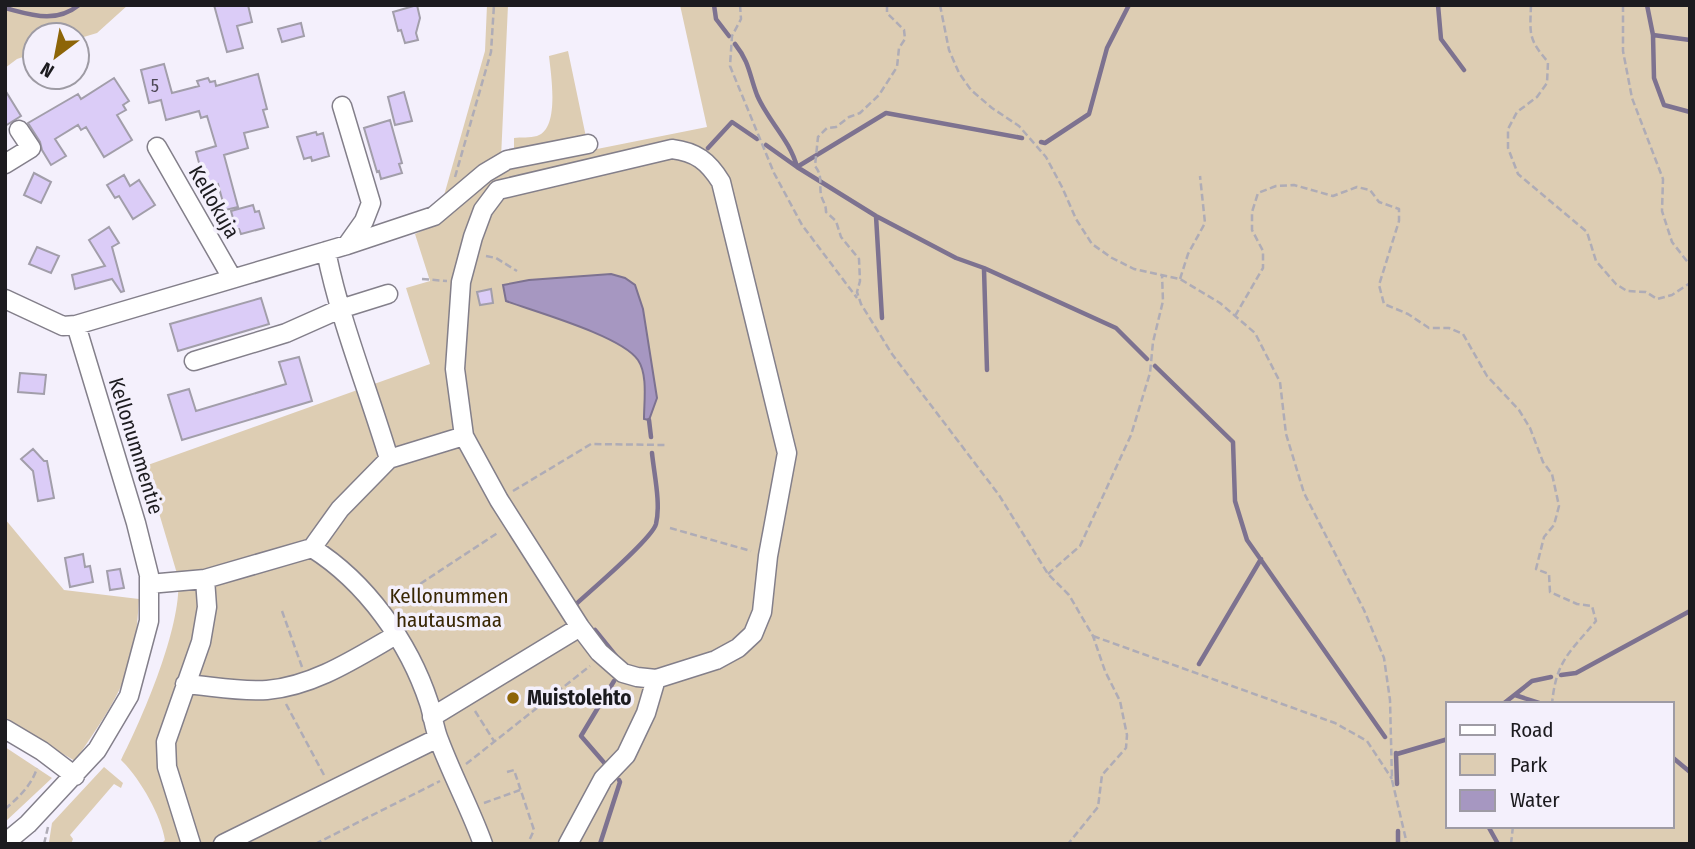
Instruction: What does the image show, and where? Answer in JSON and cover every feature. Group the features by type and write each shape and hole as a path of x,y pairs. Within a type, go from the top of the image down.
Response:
{"street":[{"path":"342,106 371,203 364,221 347,245"},
{"path":"5,164 31,148 19,130"},
{"path":"5,299 63,327 76,325 347,245 434,216 485,173 507,160 588,144"},
{"name":"Kellokuja","path":"157,147 232,278"},
{"path":"672,149 688,151 702,158 720,182 787,453 768,556 762,612 753,634 738,648 716,660 656,679 636,677 623,673 599,652 580,627 499,500 464,436 455,369 461,282 468,254 483,210 498,190 672,149"},
{"path":"326,251 340,309 368,387 389,458"},
{"path":"194,362 286,333 340,309 388,294"},
{"name":"Kellonummentie","path":"5,843 28,824 97,750 129,696 149,621 149,575 76,325"},
{"path":"149,584 205,579 312,548 341,509 389,458 464,436"},
{"path":"312,548 353,578 396,635 414,665 438,738 483,844"},
{"path":"191,844 166,756 169,729 201,642 206,607 205,579"},
{"path":"432,717 580,627"},
{"path":"185,684 263,690 278,688 339,667 396,635"},
{"path":"568,844 603,779 626,755 646,713 656,679"},
{"path":"5,729 42,751 75,776"},
{"path":"223,844 438,738"},
{"path":"28,824 28,844"}],"path":[{"path":"454,181 491,52 494,5"},
{"path":"740,5 741,19 733,36 730,66 774,173 802,225 870,315 892,354 999,495 1048,574 1069,595 1093,636 1105,671 1120,701 1127,735 1126,748 1102,775 1098,807 1068,844"},
{"path":"861,304 857,292 860,281 859,259 841,237 836,220 826,212 827,206 822,198 821,174 815,166 818,136 827,128 836,127 860,113 879,95 897,67 899,48 905,39 904,30 887,13 887,5"},
{"path":"949,5 941,6 949,50 959,73 971,90 1019,126 1046,158 1076,219 1092,244 1134,269 1180,279 1220,303 1255,333 1280,382 1286,434 1304,493 1364,610 1384,658 1390,700 1392,780 1407,844"},
{"path":"1531,5 1529,29 1535,47 1548,62 1547,83 1537,97 1517,112 1508,129 1508,148 1518,174 1587,232 1596,261 1616,284 1627,291 1646,292 1657,299 1672,295 1690,283"},
{"path":"1623,5 1623,51 1632,98 1663,179 1662,211 1672,242 1690,265"},
{"path":"1180,279 1188,254 1205,223 1200,176"},
{"path":"1235,316 1246,299 1252,282 1263,268 1263,251 1252,230 1252,212 1258,193 1276,186 1294,184 1333,195 1357,187 1370,190 1379,202 1399,209 1399,221 1380,285 1384,304 1408,314 1429,328 1449,328 1463,334 1487,376 1519,410 1530,428 1543,463 1552,474 1559,506 1554,526 1544,537 1536,569 1549,574 1550,592 1577,604 1592,606 1595,621 1564,658 1554,681 1552,702"},
{"path":"468,254 496,258 517,271"},
{"path":"1048,574 1080,546 1131,435 1150,373 1153,342 1163,301 1162,275"},
{"path":"422,279 461,282"},
{"path":"499,500 592,444 665,445"},
{"path":"379,611 514,522"},
{"path":"670,528 768,556"},
{"path":"282,611 307,680"},
{"path":"1093,636 1335,723 1367,741 1392,780"},
{"path":"278,688 332,790"},
{"path":"465,697 495,741"},
{"path":"5,809 18,798 34,777 42,751"},
{"path":"507,772 513,770 534,830 530,844"},
{"path":"469,808 520,790"},
{"path":"44,844 50,818"}],"green space":[{"path":"5,5 128,5 97,33 91,35 91,21 21,21 21,58 5,68"},
{"path":"487,5 508,5 501,158 443,199 485,51"},
{"name":"Kellonummen hautausmaa","path":"680,5 1690,5 1690,844 161,844 165,840 154,808 135,776 121,760 160,670 178,597 178,577 145,466 430,364 406,288 430,281 415,234 441,222 490,177 512,166 707,127"},
{"path":"568,51 586,137 514,155 514,138 537,136 549,123 552,88 549,56"},
{"path":"5,519 64,590 139,599 135,642 126,675 94,734 75,761 5,720"},
{"path":"5,747 52,778 5,822"},
{"path":"104,767 123,783 121,788 114,784 70,835 73,839 71,844 51,844 52,823"}],"water":[{"path":"611,274 625,278 635,285 643,309 657,398 649,420 644,419 645,388 641,366 629,351 597,334 506,301 503,285 529,280"}],"building":[{"path":"214,5 248,5 252,22 237,26 243,48 227,52"},
{"path":"417,5 420,18 416,33 418,40 405,43 401,30 398,31 393,12"},
{"path":"301,23 304,36 282,42 278,29"},
{"path":"164,64 172,93 199,86 197,81 208,78 210,82 215,81 216,86 258,74 267,109 263,110 268,127 244,133 248,148 224,155 238,207 225,210 218,184 209,186 207,180 204,181 196,152 216,146 207,116 201,118 199,111 166,120 161,100 149,103 141,70"},
{"path":"114,78 129,101 123,105 126,110 117,115 132,140 104,157 86,127 81,130 78,125 55,139 66,156 51,165 28,123 78,94 81,99"},
{"path":"5,90 21,116 5,126"},
{"path":"404,92 412,121 395,125 388,97"},
{"path":"390,120 402,163 399,164 402,173 381,179 364,128"},
{"path":"316,132 317,135 323,133 329,156 312,161 311,157 304,159 297,137"},
{"path":"34,173 51,182 41,203 24,195"},
{"path":"124,175 130,186 139,180 155,205 133,219 119,196 115,198 107,185"},
{"path":"253,205 255,212 259,211 264,228 241,234 239,229 236,229 231,211"},
{"path":"109,227 119,243 112,247 124,291 121,292 112,279 75,289 72,275 105,266 89,240"},
{"path":"37,247 59,256 51,273 29,264"},
{"path":"491,289 493,303 480,305 477,292"},
{"path":"261,298 269,324 178,351 170,324"},
{"path":"299,357 312,401 182,440 168,395 189,389 196,411 286,384 279,362"},
{"path":"20,373 46,375 44,394 18,392"},
{"path":"33,449 47,461 54,498 38,501 33,471 21,459"},
{"path":"83,554 85,567 90,566 93,582 70,587 65,558"},
{"path":"120,569 124,588 110,590 107,571"}],"waterway":[{"path":"5,8 52,16 70,11 79,5"},
{"path":"714,5 716,19 729,36"},
{"path":"1041,142 1045,143 1089,114 1107,48 1129,5"},
{"path":"1438,5 1441,39 1464,70"},
{"path":"1647,5 1653,35 1654,78 1664,105 1690,112"},
{"path":"1653,35 1690,40"},
{"path":"735,44 746,63 757,95 789,148 797,167 876,216 956,258 1116,328 1147,359"},
{"path":"766,145 797,167 886,113 1022,138"},
{"path":"708,148 732,122 757,139"},
{"path":"876,216 882,318"},
{"path":"984,269 987,370"},
{"path":"1155,366 1233,442 1235,501 1247,540 1385,737"},
{"path":"649,420 651,437"},
{"path":"577,607 575,605 644,541 656,524 657,498 652,453"},
{"path":"1199,664 1261,559"},
{"path":"1561,675 1576,673 1690,611"},
{"path":"595,630 616,656"},
{"path":"1506,702 1532,681 1551,677"},
{"path":"607,766 581,736 614,681"},
{"path":"1515,695 1536,702"},
{"path":"1397,754 1446,740"},
{"path":"1396,753 1397,784"},
{"path":"1674,759 1690,772"},
{"path":"600,844 619,780"},
{"path":"1489,828 1498,844"},
{"path":"1398,831 1398,844"}],"place":[{"name":"Muistolehto","path":"513,698"}]}
